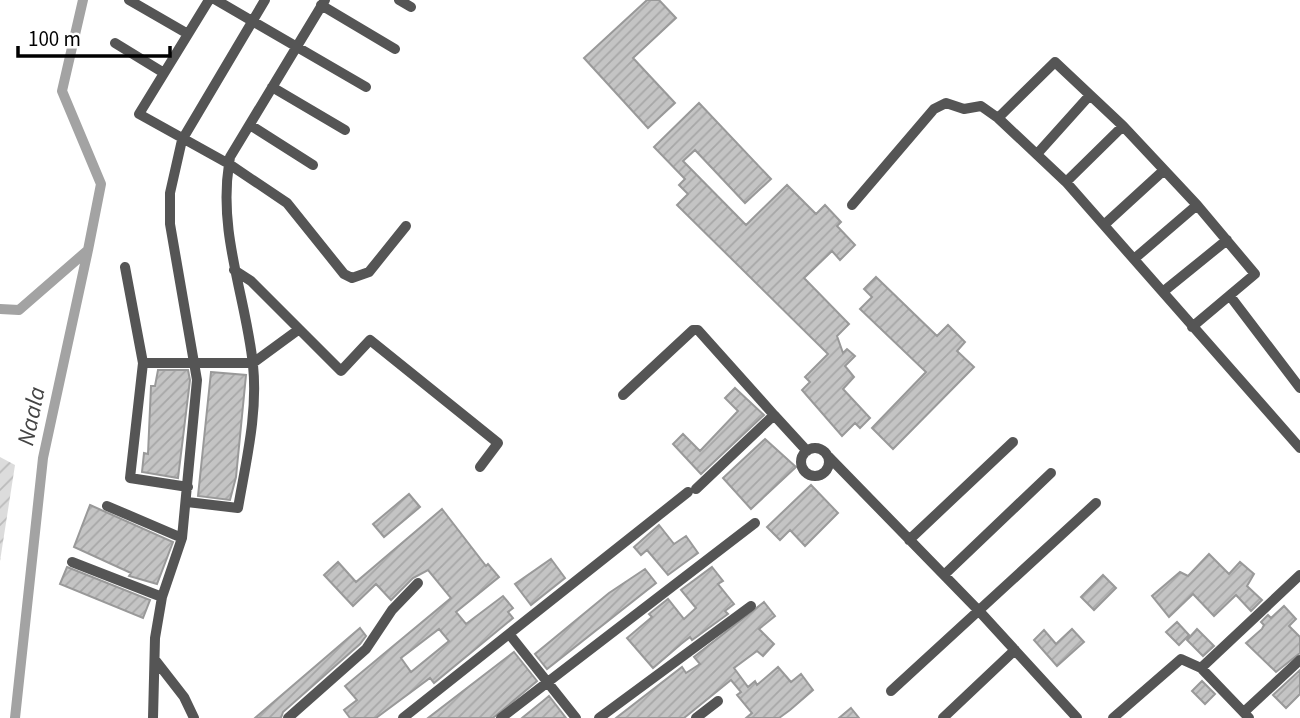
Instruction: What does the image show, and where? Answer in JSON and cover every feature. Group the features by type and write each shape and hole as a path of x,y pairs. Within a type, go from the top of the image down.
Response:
{"street":[{"path":"129,0 188,34"},
{"path":"209,0 139,114 229,164 287,203 344,274 352,278 369,272 406,226"},
{"path":"216,0 366,87"},
{"path":"153,718 155,638 162,597 182,538 197,380 170,224 170,192 182,140 265,0"},
{"path":"399,0 411,7"},
{"path":"187,502 238,508 255,402 253,363 234,270 227,212 229,164 323,3 395,49"},
{"path":"115,43 164,73"},
{"path":"998,118 1055,62 1123,126 1197,205 1255,274 1192,327"},
{"path":"272,87 345,130"},
{"path":"1037,154 1090,95"},
{"path":"852,205 933,110 946,103 964,109 981,106 998,118 1066,182 1300,448"},
{"path":"250,125 313,165"},
{"path":"1066,182 1123,126"},
{"path":"1105,224 1163,171"},
{"path":"1134,258 1197,205"},
{"path":"1164,291 1227,240"},
{"path":"125,267 143,363 130,478 188,487"},
{"path":"234,270 251,281 341,371 370,340 498,443 480,467"},
{"path":"1230,296 1300,388"},
{"path":"143,363 253,363 298,330"},
{"path":"624,395 693,331 698,330 807,451"},
{"path":"403,718 692,490 774,415"},
{"path":"909,540 1013,442"},
{"path":"827,455 828,469 821,475 812,476 802,467 802,458 807,451 816,448 827,455 980,612 1077,718"},
{"path":"944,575 1051,473"},
{"path":"891,691 1096,503"},
{"path":"107,506 182,538"},
{"path":"501,718 755,523"},
{"path":"72,562 162,597"},
{"path":"1202,668 1300,575"},
{"path":"288,718 366,649 392,610 418,583"},
{"path":"599,718 751,606"},
{"path":"510,635 576,718"},
{"path":"943,718 1015,650"},
{"path":"1113,718 1181,659 1202,668 1247,715 1300,660"},
{"path":"156,661 184,697 194,718"},
{"path":"696,718 718,701"}],"shaded area":[{"path":"0,457 15,465 0,561"}],"building":[{"path":"647,0 659,0 676,18 633,58 675,103 648,128 584,58"},
{"path":"699,103 771,179 745,203 695,150 683,161 746,225 787,185 816,214 825,205 841,222 837,226 855,245 840,260 832,251 804,278 849,324 837,336 843,353 847,349 855,356 845,366 854,377 843,389 870,418 860,428 855,423 842,436 802,390 810,382 805,377 828,354 677,205 688,194 679,185 685,179 654,147"},
{"path":"876,277 937,336 948,325 965,342 957,351 974,367 893,449 872,428 926,372 860,309 872,297 864,289"},
{"path":"158,370 188,370 190,380 178,478 142,472 144,453 148,454 151,386 155,386"},
{"path":"211,372 246,375 236,477 230,500 198,496"},
{"path":"735,388 764,415 701,474 673,444 683,434 700,451 738,411 725,398"},
{"path":"765,439 796,467 751,509 723,478"},
{"path":"811,485 838,513 805,546 790,530 780,540 767,527"},
{"path":"409,494 420,507 384,537 373,524"},
{"path":"90,505 173,542 157,584 129,576 131,573 74,547"},
{"path":"442,509 486,566 488,564 499,577 456,612 466,624 503,596 513,608 508,612 513,618 434,683 430,678 376,718 350,718 344,710 357,700 345,686 451,598 428,570 413,578 391,600 376,584 353,606 324,575 338,562 356,582","holes":["439,629 449,641 411,672 401,658"]},
{"path":"659,525 674,544 686,536 698,553 668,575 647,550 641,555 634,547"},
{"path":"1209,554 1229,574 1240,562 1254,574 1247,586 1262,600 1251,611 1236,595 1214,616 1193,594 1169,617 1152,596 1180,572 1188,576"},
{"path":"551,559 565,578 531,605 515,584"},
{"path":"67,567 150,600 143,618 60,584"},
{"path":"712,567 723,581 718,584 734,604 725,611 728,614 692,640 690,637 653,668 627,638 652,617 649,614 668,599 684,619 696,608 681,590"},
{"path":"645,569 656,583 547,669 535,654 609,593"},
{"path":"1103,575 1116,588 1094,610 1081,597"},
{"path":"764,602 775,616 759,629 774,644 763,656 757,651 734,668 748,687 755,681 757,685 778,667 791,682 801,674 813,690 790,710 779,718 746,718 752,713 737,695 741,692 731,680 684,718 616,718 682,667 686,673 700,664 694,657"},
{"path":"1284,606 1296,619 1289,626 1300,637 1300,653 1276,672 1246,643 1262,629 1264,625 1261,622 1268,615 1271,618"},
{"path":"1177,622 1189,635 1179,645 1166,632"},
{"path":"360,628 366,636 360,644 283,712 281,718 255,718"},
{"path":"1072,629 1084,642 1057,666 1034,640 1044,630 1056,644"},
{"path":"1197,629 1214,646 1203,656 1187,640"},
{"path":"514,652 537,681 493,718 428,718"},
{"path":"1300,670 1300,694 1286,708 1273,695"},
{"path":"1202,681 1215,694 1205,704 1192,691"},
{"path":"549,696 566,718 522,718 543,701"},
{"path":"851,708 859,718 839,718"}],"waterway":[{"name":"Naala","path":"0,309 19,310 88,250 101,184 62,91 83,0"},
{"name":"Naala","path":"15,718 43,458 88,250"}]}
